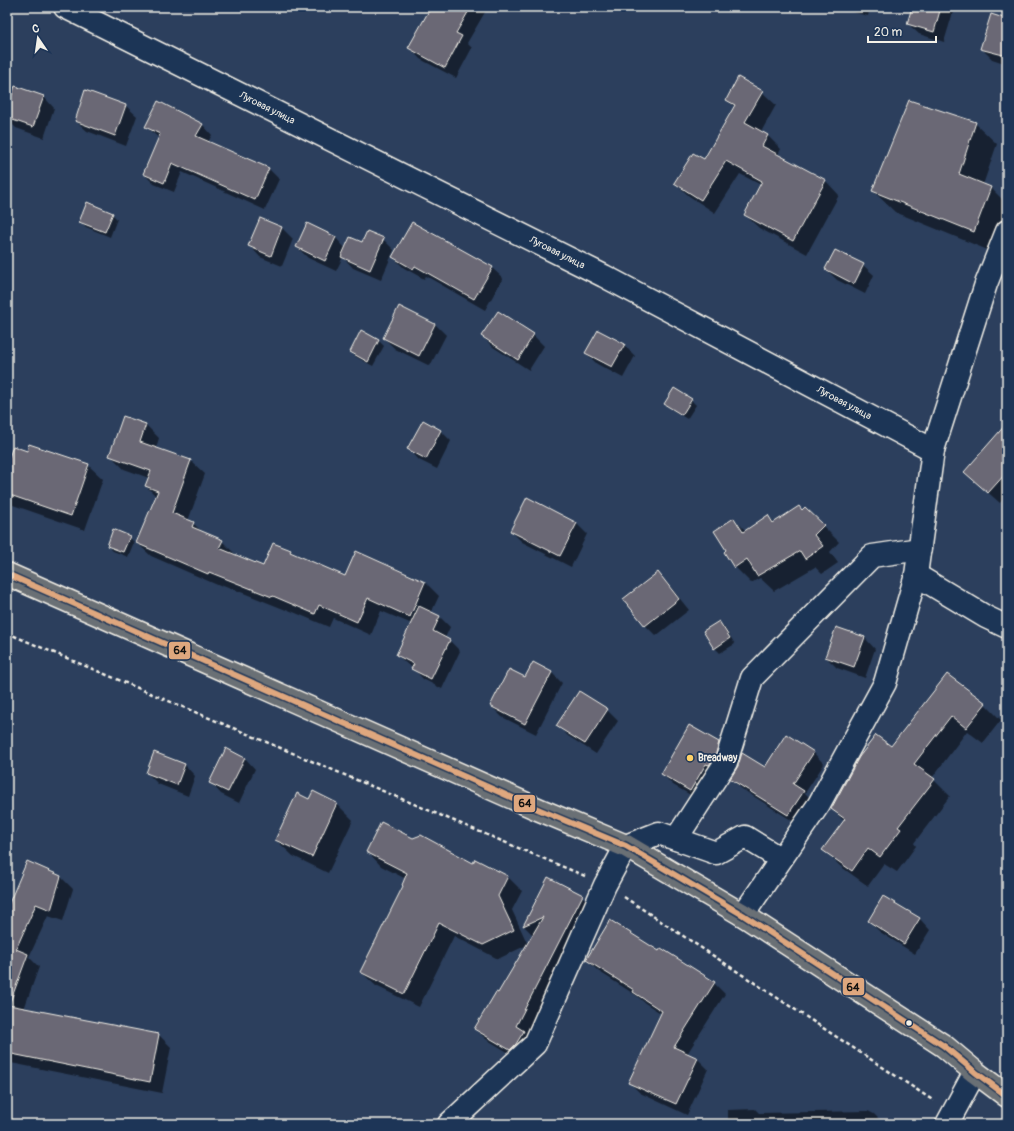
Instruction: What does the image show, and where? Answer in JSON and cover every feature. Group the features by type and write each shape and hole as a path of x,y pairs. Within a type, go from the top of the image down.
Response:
{"main road":[{"path":"7,574 525,803 626,846 743,915 944,1046 974,1072 1007,1096"}],"street":[{"name":"Луговая улица","path":"64,7 604,276 933,450"},
{"path":"743,915 819,804 885,682 916,575 933,450 986,284 1007,231"},
{"path":"676,839 726,762 752,678 872,556 920,549"},
{"path":"916,575 986,617 1007,627"},
{"path":"449,1124 535,1044 605,885 626,846 659,833 716,853 745,837 781,859"},
{"path":"950,1118 974,1072"}],"path":[{"path":"7,633 605,885 950,1118"}],"building":[{"path":"431,7 471,7 456,33 462,36 445,68 408,48"},
{"path":"912,7 941,7 934,32 907,24"},
{"path":"991,14 1007,19 1007,56 980,49"},
{"path":"738,77 763,91 745,122 768,135 762,146 826,180 793,241 744,215 762,181 726,161 701,200 674,183 693,153 704,159 735,105 726,100"},
{"path":"15,86 44,96 33,127 7,118 7,109"},
{"path":"85,90 126,105 115,136 75,121"},
{"path":"909,100 976,122 959,174 991,187 974,232 872,191"},
{"path":"158,101 203,124 196,136 269,168 255,200 172,163 164,183 143,174 160,134 145,127"},
{"path":"87,202 113,213 105,232 79,222"},
{"path":"260,218 282,227 271,256 248,246"},
{"path":"412,222 493,267 474,299 415,266 413,269 392,257"},
{"path":"307,223 336,237 325,261 296,247"},
{"path":"367,231 384,238 370,270 341,257 350,237 362,242"},
{"path":"835,250 864,264 854,284 825,269"},
{"path":"399,306 435,324 419,356 383,338"},
{"path":"498,311 534,334 518,360 481,336"},
{"path":"361,330 379,340 368,362 350,352"},
{"path":"598,330 625,344 612,367 585,353"},
{"path":"674,388 692,399 682,415 664,404"},
{"path":"123,416 146,424 140,442 191,460 172,513 194,522 192,527 223,540 219,548 263,566 273,543 345,576 356,551 425,582 410,617 368,598 357,622 319,605 315,614 273,596 272,597 209,572 208,574 136,543 158,491 145,486 151,471 109,456"},
{"path":"423,420 441,430 426,459 407,449"},
{"path":"1007,423 1007,472 988,493 964,472"},
{"path":"29,444 89,464 71,516 7,494 7,463 13,446 27,451"},
{"path":"527,497 577,523 560,556 510,531"},
{"path":"799,506 802,510 805,507 824,525 814,535 823,546 805,559 800,551 757,576 747,559 734,568 724,552 726,550 714,531 734,518 743,532 768,515 773,523"},
{"path":"113,529 130,536 123,552 107,546"},
{"path":"658,572 679,599 645,626 623,599"},
{"path":"419,606 440,616 433,631 450,640 431,679 411,669 414,664 396,655"},
{"path":"719,621 730,638 714,649 703,631"},
{"path":"836,627 865,637 854,667 825,657"},
{"path":"533,662 552,672 525,724 490,706 509,669 525,677"},
{"path":"947,674 986,703 966,728 951,716 914,764 935,779 898,827 901,829 880,857 868,848 852,871 822,850 845,819 831,809 859,757 876,735 891,746"},
{"path":"579,691 608,709 585,744 556,726"},
{"name":"Breadway","path":"689,725 719,742 715,757 709,765 706,764 690,791 661,774"},
{"path":"786,734 814,752 793,784 804,791 788,815 730,779 738,766 742,753 765,767"},
{"path":"226,748 245,758 228,792 209,783"},
{"path":"154,752 185,764 177,785 146,773"},
{"path":"313,791 337,803 312,857 275,840 297,793 309,799"},
{"path":"381,822 413,838 421,835 473,863 475,859 508,876 498,896 514,930 483,945 439,923 404,994 360,972 403,886 402,885 407,873 366,852"},
{"path":"27,861 61,876 51,910 36,904 16,949 28,954 9,1005 159,1034 150,1082 7,1053 7,908"},
{"path":"548,877 583,895 516,1026 524,1031 516,1044 510,1050 474,1029 496,992 498,993 543,917 523,926"},
{"path":"883,896 920,918 904,944 868,921"},
{"path":"610,920 659,951 661,948 715,982 674,1047 698,1058 676,1104 628,1083 662,1011 633,992 634,990 586,960"}],"transit line":[{"name":"64","path":"7,574 540,810 626,846 743,915 944,1046 1007,1096"}],"place":[{"name":"Breadway","path":"690,758"}]}
